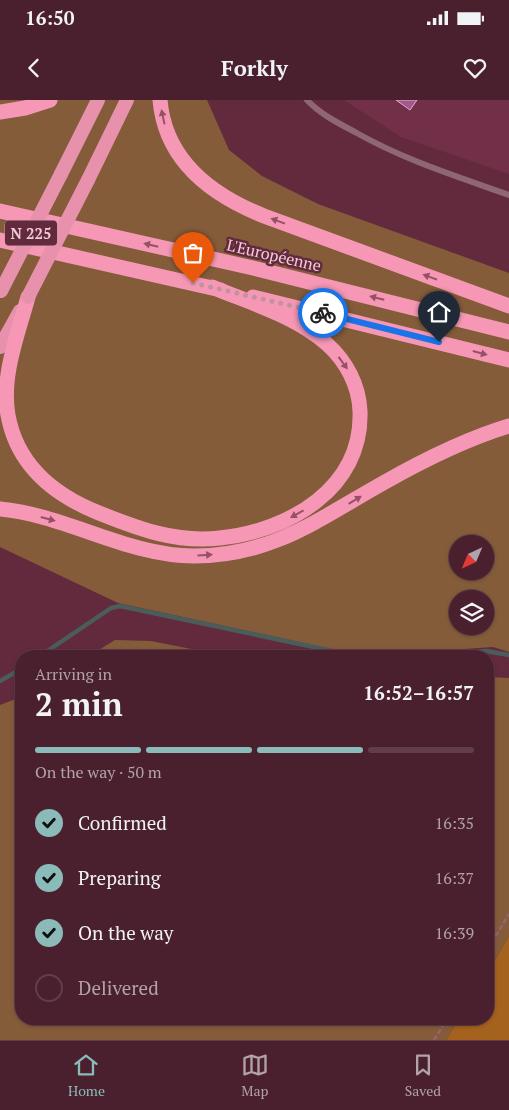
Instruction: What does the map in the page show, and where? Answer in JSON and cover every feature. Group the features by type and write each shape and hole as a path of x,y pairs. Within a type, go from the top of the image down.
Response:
{"highway":[{"path":"0,112 16,111 50,100"},
{"name":"N 225","path":"0,292 62,174 98,100"},
{"name":"N 225","path":"0,347 28,297 127,100"},
{"path":"160,100 166,131 180,158 204,182 228,199 264,216 509,306"},
{"name":"L'Européenne","path":"0,211 253,268 509,332"},
{"path":"0,240 212,288 509,360"},
{"path":"28,297 10,367 6,396 13,433 30,468 50,487 88,509 156,534 179,538 209,539 251,533 274,525 302,512 319,500 339,480 349,465 356,446 360,417 358,396 353,378 328,345 304,327 212,288"},
{"path":"0,509 41,517 163,553 195,556 232,553 291,536 435,456 467,441 509,426"}],"lane":[{"path":"307,100 335,121 386,149 424,165 509,195"}],"path":[{"path":"494,939 509,914"},
{"path":"434,1040 443,1025"}],"shaded area":[{"path":"0,100 207,100 229,150 262,176 318,204 509,273 509,652 493,647 450,650 336,650 118,603 0,547"},
{"path":"344,100 509,100 509,174 401,137"},
{"path":"115,640 151,641 197,650 99,650"},
{"path":"494,677 509,678 509,936 494,962"},
{"path":"15,699 15,1025 455,1025 446,1040 0,1040 0,705"},
{"path":"509,936 509,1040 446,1040 455,1025 494,1025 494,962"}],"building":[{"path":"396,100 417,100 410,110"}],"waterway":[{"path":"49,650 111,608 120,606 328,650"},
{"path":"494,652 509,655"},
{"path":"0,681 15,672"}],"way so far":[{"path":"193,283 323,313"}],"route":[{"path":"323,313 439,342"}]}
